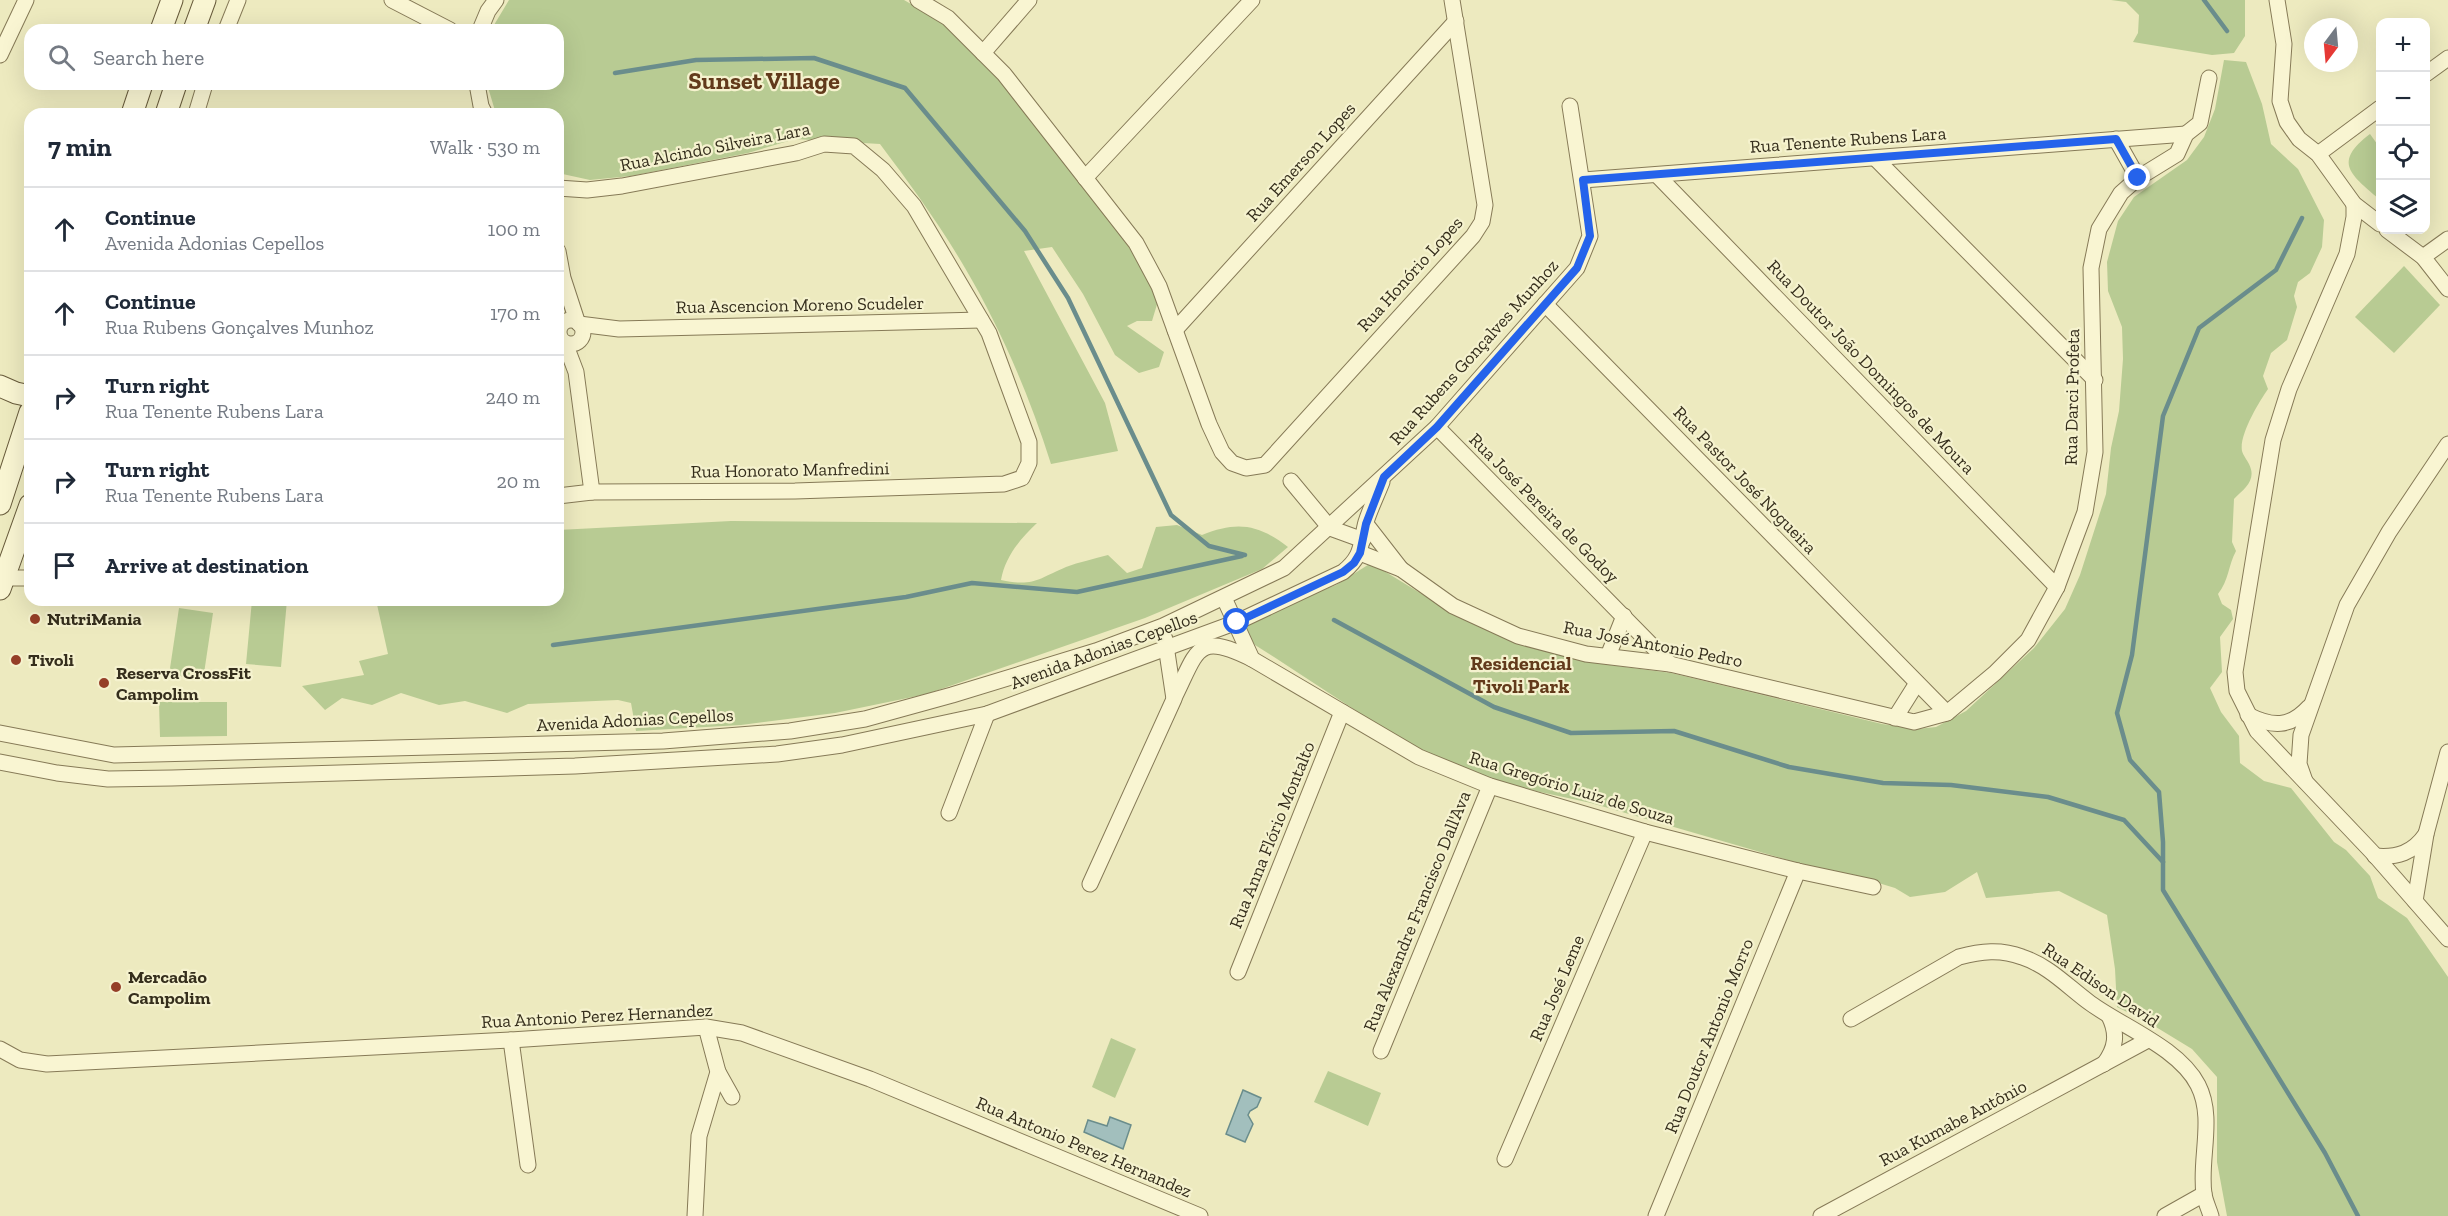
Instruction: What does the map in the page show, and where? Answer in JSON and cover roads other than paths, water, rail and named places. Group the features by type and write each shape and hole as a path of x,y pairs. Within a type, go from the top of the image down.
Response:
{"main road":[{"path":"163,24 172,0"},
{"path":"197,24 205,0"},
{"path":"134,108 140,90"},
{"path":"168,108 174,90"},
{"path":"0,386 24,395"},
{"path":"0,504 24,430"},
{"path":"2,584 24,522"}],"street":[{"path":"0,55 26,0"},
{"path":"228,24 238,0"},
{"path":"392,0 438,24"},
{"path":"482,24 488,10 496,0"},
{"path":"918,0 948,18 1004,74 1136,243 1159,286 1175,330"},
{"path":"983,53 1029,0"},
{"path":"1085,178 1252,0"},
{"name":"Rua Honório Lopes","path":"1175,330 1209,424 1222,452 1232,463 1246,468 1264,465 1473,236 1482,222 1485,205 1452,0"},
{"path":"2277,1 2284,44 2280,101 2287,122 2300,139 2318,154 2354,204 2376,222"},
{"name":"Rua Emerson Lopes","path":"1175,330 1456,21"},
{"path":"2429,72 2448,58"},
{"name":"Rua Darci Profeta","path":"1947,713 1995,673 2028,639 2057,587 2085,512 2095,452 2091,268 2099,229 2121,193 2138,178 2177,154 2186,134 2200,123 2209,78"},
{"path":"198,108 203,90"},
{"path":"478,90 482,108"},
{"name":"Rua Rubens Gonçalves Munhoz","path":"1384,477 1437,427 1577,268 1590,236 1570,106"},
{"path":"2318,154 2376,111"},
{"name":"Rua Tenente Rubens Lara","path":"1583,180 2186,134"},
{"path":"2116,139 2138,178"},
{"name":"Rua Alcindo Silveira Lara","path":"564,188 587,190 622,186 796,153 824,144 854,146 883,170 914,206 989,333 1029,442 1029,463 1022,477"},
{"path":"1875,158 2094,380"},
{"name":"Rua Doutor João Domingos de Moura","path":"1657,175 2057,587"},
{"path":"2354,204 2354,217 2347,254 2289,389 2273,440 2235,672 2237,691 2257,731 2293,772 2305,781 2375,856 2448,939"},
{"path":"2392,234 2423,257 2448,289"},
{"path":"2423,257 2448,239"},
{"path":"564,289 568,332 576,372 592,492"},
{"name":"Rua Pastor José Nogueira","path":"1545,304 1947,713"},
{"name":"Rua Ascencion Moreno Scudeler","path":"568,332 981,320"},
{"name":"Rua José Pereira de Godoy","path":"1437,427 1670,663"},
{"path":"2305,781 2299,764 2298,750 2301,735 2347,604 2389,532 2448,444"},
{"name":"Rua Honorato Manfredini","path":"564,495 592,492 795,491 1004,484 1022,477"},
{"path":"1361,547 1366,524 1384,477"},
{"name":"Avenida Adonias Cepellos","path":"1,738 114,755 663,741 790,731 865,719 1096,651 1163,626 1284,568 1384,477"},
{"path":"1291,481 1330,528"},
{"name":"Rua José Antonio Pedro","path":"1366,524 1401,568"},
{"name":"Rua José Antonio Pedro","path":"1330,528 1401,568 1453,606 1518,636 1586,654 1670,663 1914,722 1947,713"},
{"name":"Avenida Adonias Cepellos","path":"0,762 76,776 108,779 172,778 575,766 777,754 842,745 987,714 1237,622 1343,572 1354,563 1361,547"},
{"path":"2,584 24,579"},
{"path":"1224,597 1252,659"},
{"path":"1608,656 1624,616"},
{"path":"1090,885 1174,699 1163,626"},
{"name":"Rua Gregório Luiz de Souza","path":"1174,699 1198,652 1206,646 1219,645 1252,659 1419,758 1490,786 1645,832 1797,871 1873,887"},
{"path":"1895,718 1917,683"},
{"path":"2248,714 2262,721 2283,723 2295,720 2311,705"},
{"name":"Rua Anna Flório Montalto","path":"1238,972 1342,712"},
{"path":"950,813 987,714"},
{"path":"76,776 83,750"},
{"path":"2415,901 2426,834 2448,752"},
{"name":"Rua Alexandre Francisco Dall'Ava","path":"1381,1052 1490,786"},
{"name":"Rua José Leme","path":"1505,1159 1645,832"},
{"path":"2375,856 2402,855 2416,846 2426,834"},
{"name":"Rua Doutor Antonio Morro","path":"1656,1216 1797,871"},
{"name":"Rua Edison David","path":"1851,1019 1959,957 1990,951 2007,952 2039,964 2188,1070 2199,1087 2204,1106 2204,1194 2211,1216"},
{"path":"2103,1064 2115,1042 2115,1028 2109,1016"},
{"path":"706,1027 717,1072 732,1097"},
{"name":"Rua Antonio Perez Hernandez","path":"0,1049 20,1059 47,1064 511,1040 706,1027 742,1033 859,1074 1200,1216"},
{"path":"511,1040 528,1165"},
{"name":"Rua Kumabe Antônio","path":"1821,1216 2148,1040"},
{"path":"695,1216 699,1136 717,1072"},
{"path":"2165,1216 2204,1194"}],"water":[{"path":"1243,1090 1261,1098 1257,1107 1248,1115 1253,1124 1245,1142 1226,1134"},
{"path":"1110,1117 1131,1125 1123,1149 1084,1132 1088,1120 1107,1126"}],"waterway":[{"path":"2204,0 2227,31"},
{"path":"615,73 696,60 814,58 905,88 1025,231 1068,298 1171,515 1209,546 1245,555"},
{"path":"2302,218 2276,270 2199,328 2163,416 2132,655 2117,713 2130,760 2159,792 2163,842 2163,890 2325,1153 2358,1216"},
{"path":"553,645 906,597 972,583 1077,592 1242,556"},
{"path":"1334,620 1494,707 1571,733 1674,731 1789,767 1883,783 1951,785 2048,797 2124,820 2163,862"}],"place":[{"name":"NutriMania","path":"35,619"},
{"name":"Tivoli","path":"16,660"},
{"name":"Reserva CrossFit Campolim","path":"104,683"},
{"name":"Mercadão Campolim","path":"116,987"}],"district":[{"name":"Sunset Village","path":"764,81"},
{"name":"Residencial Tivoli Park","path":"1521,674"}]}
